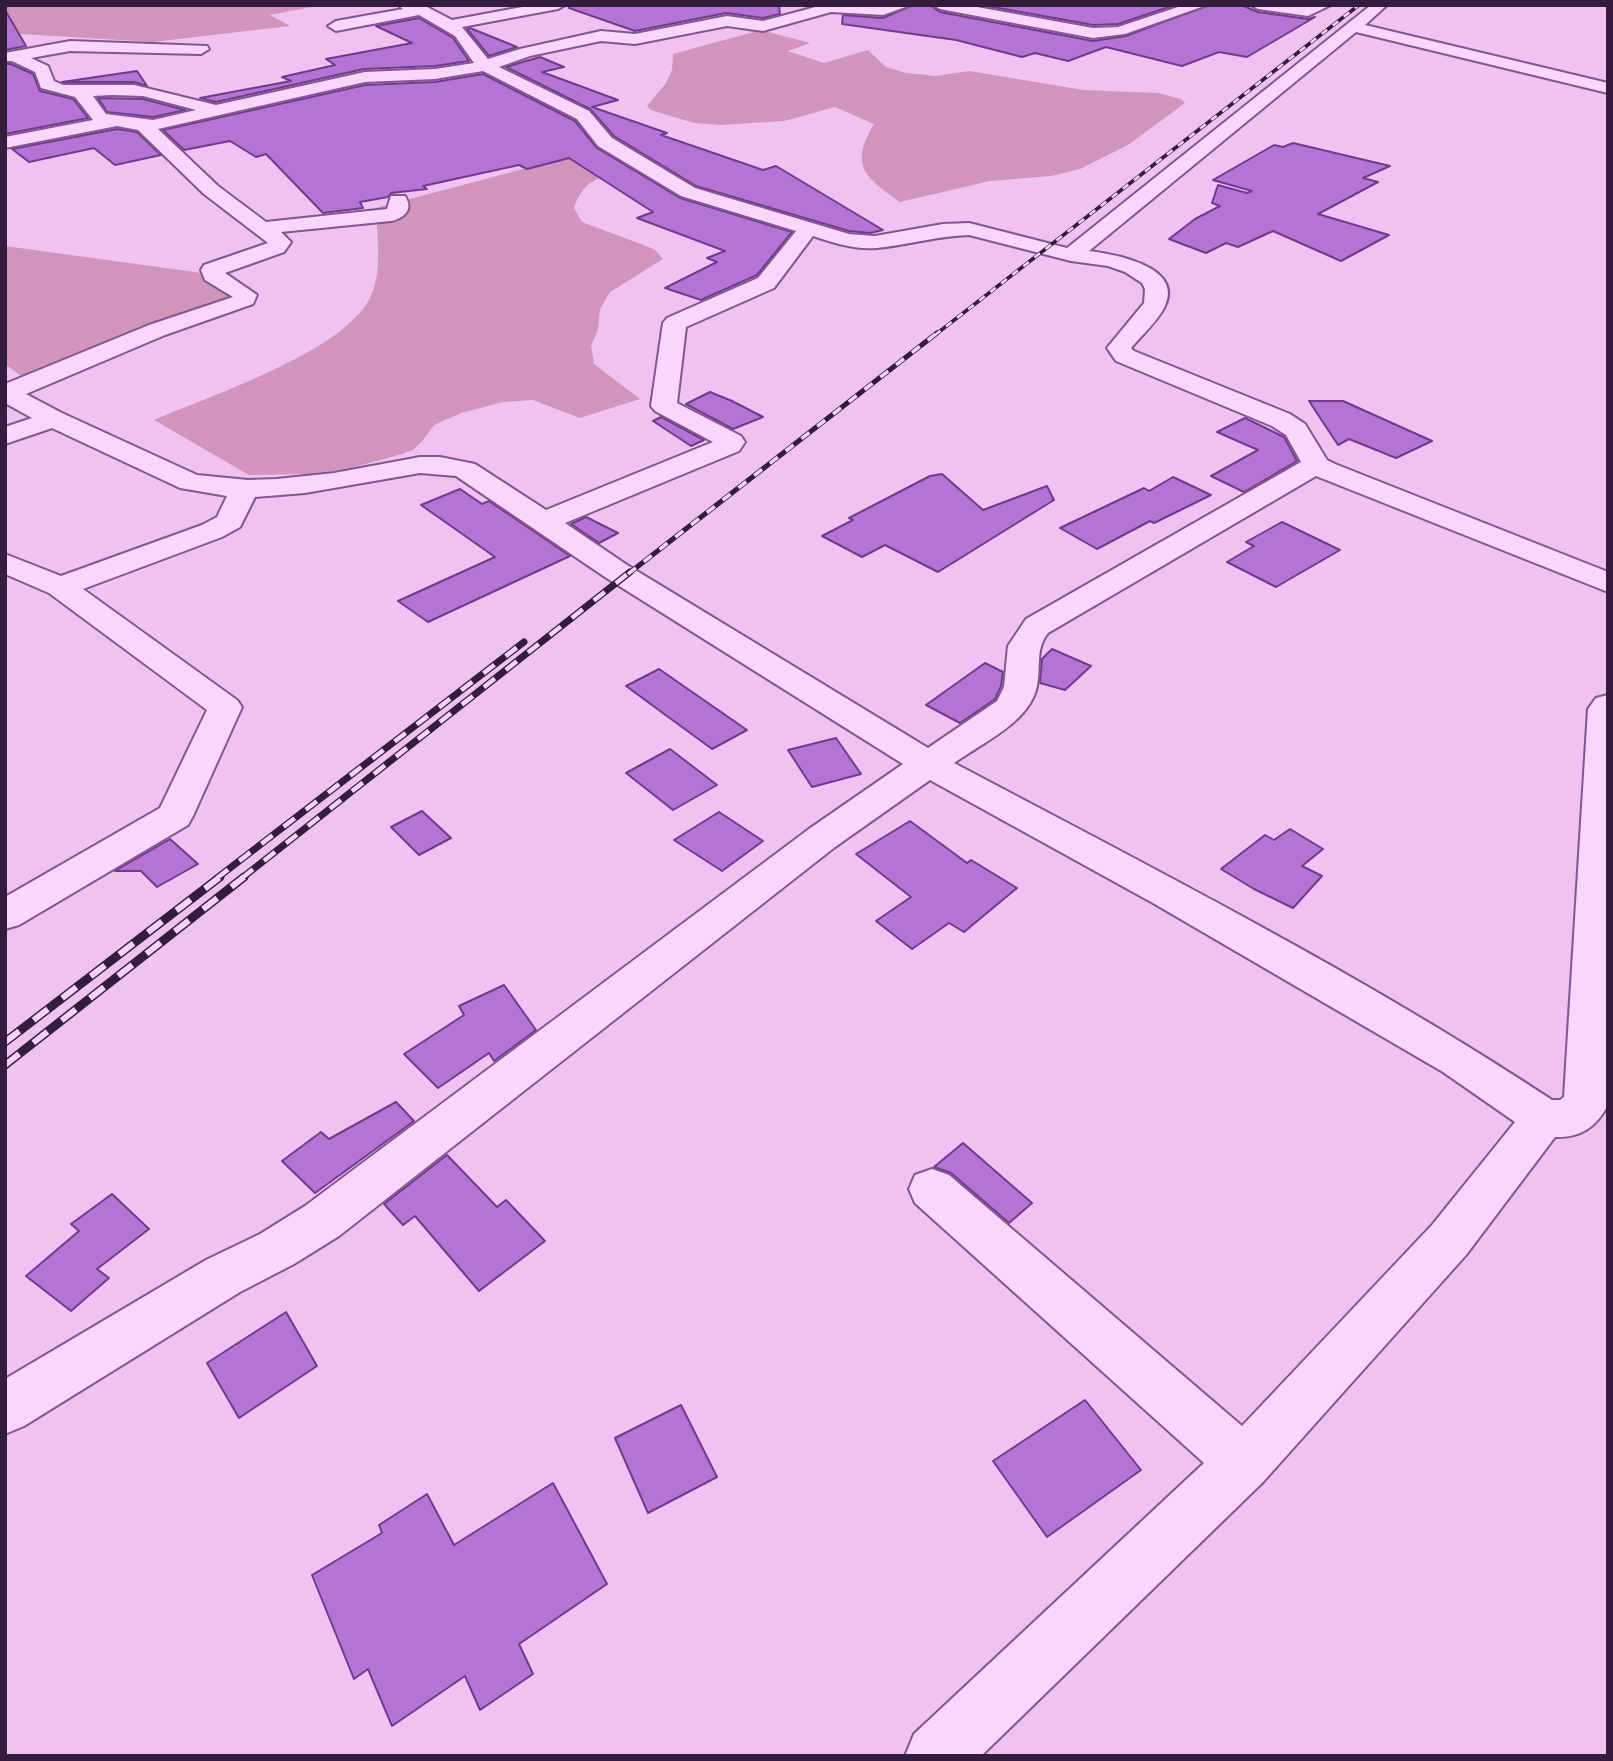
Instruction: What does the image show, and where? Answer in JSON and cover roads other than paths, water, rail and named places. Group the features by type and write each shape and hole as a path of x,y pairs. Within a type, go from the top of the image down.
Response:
{"street":[{"path":"82,93 100,118 144,126 365,77 435,74 485,66 526,52 609,36 635,39 727,20 763,26 830,8 846,6 883,11 904,5"},
{"path":"940,5 1081,33 1120,31 1200,5"},
{"path":"1258,5 1308,12 1324,5"},
{"path":"1071,255 1380,5"},
{"path":"336,26 418,10 449,17 554,6 574,14"},
{"path":"1133,13 1160,19"},
{"path":"449,17 485,66 583,115 605,142 676,187 808,229 859,242 969,229 1071,255 1111,260 1133,267 1151,279 1156,289 1155,304 1119,348 1125,355 1281,420 1296,430 1304,440 1316,466 1608,583"},
{"path":"598,21 610,24 609,36"},
{"path":"1356,27 1608,88"},
{"path":"10,57 70,46 201,49"},
{"path":"10,57 42,69 47,84 63,92 134,90 221,110"},
{"path":"5,144 117,121"},
{"path":"6,392 157,330 245,299 246,295 213,275 212,270 276,247 279,242 211,190 144,126"},
{"path":"264,228 391,215 398,212 398,200"},
{"path":"544,521 730,445 732,442 664,406 675,323 766,283 808,229"},
{"path":"6,392 53,419 190,482 213,487 297,487 420,465 440,465 465,470 616,571 928,764 1167,893 1422,1039 1544,1118 1570,1119 1586,1104 1605,709 1608,705"},
{"path":"5,436 53,419"},
{"path":"5,1408 223,1276 277,1249 322,1221 822,838 1009,708 1023,687 1024,643 1037,626 1316,466"},
{"path":"60,587 221,526 230,521 233,508 246,489"},
{"path":"5,563 60,587 225,707 175,816 5,915"},
{"path":"936,1756 1244,1463 1449,1240 1544,1118"},
{"path":"932,1189 1244,1463"}],"railway":[{"path":"935,335 1359,5"},
{"path":"628,574 937,333"},
{"path":"242,878 630,572"},
{"path":"217,878 524,642"},
{"path":"5,1042 220,877"},
{"path":"5,1065 244,877"}]}
